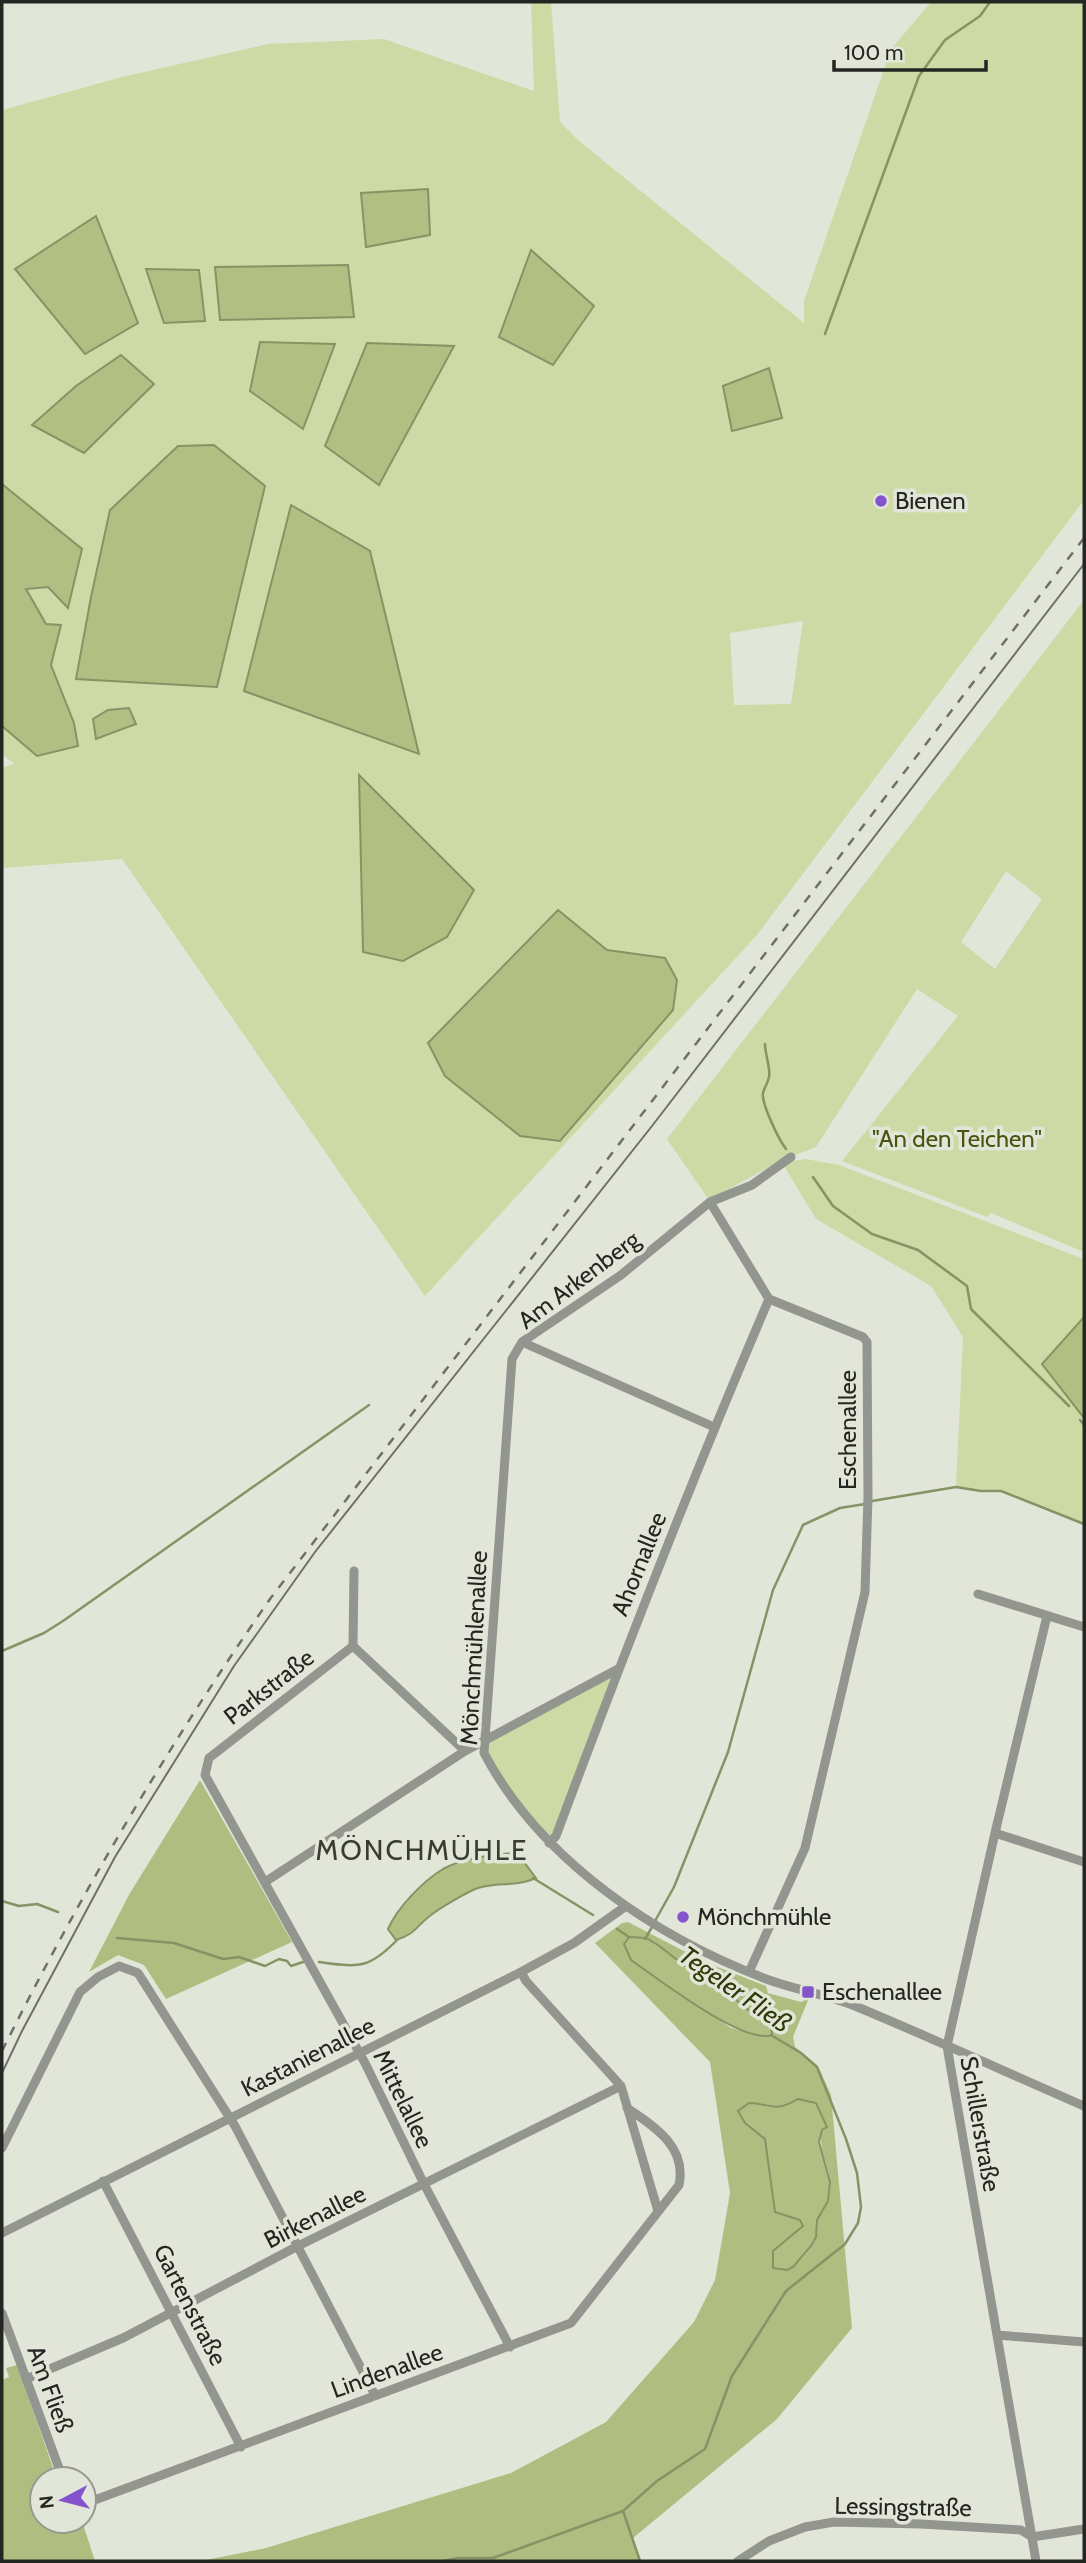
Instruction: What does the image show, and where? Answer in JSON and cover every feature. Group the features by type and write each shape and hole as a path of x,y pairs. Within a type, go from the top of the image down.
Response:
{"street":[{"name":"Am Arkenberg","path":"522,1342 621,1275 710,1202 752,1185 791,1157"},
{"path":"710,1202 768,1299"},
{"name":"Ahornallee","path":"549,1843 556,1836 618,1669 768,1299"},
{"name":"Eschenallee","path":"749,1972 806,1848 865,1592 868,1509 867,1342 863,1337 768,1299"},
{"name":"Am Arkenberg","path":"522,1342 714,1427"},
{"name":"Mönchmühlenallee","path":"522,1342 512,1359 484,1753 496,1775 549,1843 626,1906 650,1922 749,1972 795,1989 852,2005 1084,2106"},
{"path":"354,1571 353,1646 465,1751"},
{"path":"978,1594 1084,1627"},
{"name":"Schillerstraße","path":"1036,2561 947,2046 1047,1616"},
{"name":"Parkstraße","path":"209,1758 353,1646"},
{"path":"265,1882 486,1738 618,1669"},
{"name":"Mittelallee","path":"209,1758 205,1775 359,2053 510,2347"},
{"path":"995,1833 1084,1862"},
{"name":"Kastanienallee","path":"2,2233 521,1972 574,1943 626,1906"},
{"path":"2,2148 80,1992 98,1977 118,1966 138,1973 266,2184 375,2395"},
{"path":"521,1972 526,1981 621,2086 658,2211"},
{"name":"Birkenallee","path":"26,2379 123,2338 298,2246 621,2086"},
{"name":"Lindenallee","path":"98,2499 571,2323 679,2185 682,2172 678,2154 651,2125 627,2108"},
{"name":"Gartenstraße","path":"103,2181 241,2447"},
{"name":"Am Fließ","path":"2,2313 58,2465"},
{"path":"998,2335 1084,2342"},
{"name":"Lessingstraße","path":"738,2561 769,2541 805,2527 834,2522 1021,2530 1032,2536"},
{"path":"1032,2536 1084,2529"}],"green space":[{"path":"531,2 551,2 560,122 579,141 804,323 804,301 891,49 931,2 1084,2 1084,500 757,935 425,1296 122,859 2,868 2,768 14,764 2,754 2,726 37,756 74,723 51,665 61,626 46,624 26,588 48,587 67,607 82,549 2,484 2,110 122,77 268,44 384,39 534,91","holes":["120,356 154,384 32,425 76,386","803,621 791,704 734,705 730,633","558,911 607,950 428,1043"]},
{"name":"\"An den Teichen\"","path":"1084,600 1084,1252 991,1213 987,1217 842,1161 958,1016 917,989 816,1147 782,1160 709,1200 667,1139","holes":["1006,871 1042,899 995,969 961,942"]},
{"path":"806,1159 839,1165 1084,1259 1084,1317 1043,1364 1084,1418 1084,1524 1001,1491 956,1487 963,1337 931,1286 816,1219 784,1166 792,1161"},
{"path":"617,1671 549,1842 485,1753 487,1739"}],"shaded area":[{"path":"428,189 430,235 366,247 361,193"},
{"path":"96,216 138,323 85,354 15,269"},
{"path":"531,250 594,306 553,365 499,337"},
{"path":"348,265 354,317 220,320 215,267"},
{"path":"146,269 199,270 205,321 164,323"},
{"path":"260,342 335,344 303,429 250,391"},
{"path":"367,343 454,346 379,485 325,446"},
{"path":"121,355 154,384 84,453 32,425 76,386"},
{"path":"769,368 782,418 732,431 723,386"},
{"path":"214,445 265,486 217,687 76,679 110,510 178,446"},
{"path":"2,484 82,549 68,608 48,587 26,589 46,624 61,625 51,665 74,723 78,746 37,756 2,726"},
{"path":"291,505 370,551 419,754 244,691"},
{"path":"129,708 136,724 96,739 93,719 108,710"},
{"path":"359,775 474,890 447,937 403,961 363,952"},
{"path":"558,910 607,950 665,958 677,980 673,1010 560,1141 520,1136 445,1076 428,1043"},
{"path":"1084,1317 1084,1418 1042,1364"},
{"path":"200,1780 292,1942 166,1999 144,1965 118,1955 89,1972 130,1893"},
{"path":"512,1853 524,1862 536,1878 522,1883 485,1886 473,1890 435,1912 408,1935 396,1940 388,1929 411,1896 443,1869 468,1860"},
{"path":"628,1922 705,1962 766,1986 768,1993 801,2002 809,1998 793,2037 795,2047 818,2066 831,2095 852,2328 777,2419 633,2538 640,2561 201,2561 266,2548 511,2473 606,2422 694,2322 715,2280 730,2193 710,2062 595,1943 622,1923","holes":["646,1938 688,1968 705,1974 753,2013 771,2021 765,2037 731,2028 631,1960","758,2104 773,2108 790,2104 822,2130 821,2143 830,2179 829,2190 817,2220 814,2242 804,2256 787,2270 784,2240 803,2227 767,2150"]},
{"path":"629,1937 646,1938 688,1968 705,1974 752,2013 771,2021 772,2035 741,2030 679,1994 631,1960 624,1944"},
{"path":"798,2099 816,2103 827,2127 822,2130 819,2142 830,2182 828,2201 817,2220 816,2237 793,2267 787,2270 773,2268 773,2251 803,2226 800,2220 775,2212 765,2139 745,2123 738,2111 749,2103 778,2107"},
{"path":"17,2365 52,2465 28,2465 28,2535 87,2535 95,2561 2,2561 2,2380 9,2377 6,2368"}],"waterway":[{"path":"825,334 919,76 945,40 980,16 990,2"},
{"path":"765,1044 769,1074 763,1098 771,1121 786,1149"},
{"path":"813,1177 833,1206 872,1234 918,1250 967,1286 971,1309 1069,1406"},
{"path":"2,1651 44,1633 63,1621 369,1405"},
{"path":"1080,1420 1084,1425"},
{"name":"Tegeler Fließ","path":"872,1501 956,1487 1001,1491 1084,1524"},
{"name":"Tegeler Fließ","path":"655,1921 674,1887 728,1752 773,1590 803,1525 840,1508 865,1504"},
{"path":"533,1878 593,1915"},
{"path":"2,1901 19,1906 37,1904 58,1912"},
{"name":"Tegeler Fließ","path":"645,1939 652,1927"},
{"path":"617,1929 629,1937"},
{"path":"117,1938 174,1943 223,1959 239,1957 265,1966 279,1959 287,1961 291,1966 303,1962"},
{"path":"319,1962 362,1964 378,1957 397,1940"},
{"name":"Tegeler Fließ","path":"443,2561 493,2558 623,2511 657,2481 705,2449 732,2376 786,2291 845,2244 858,2223 861,2207 857,2173 846,2139 817,2067 801,2053 771,2035"},
{"path":"623,2511 640,2561"}],"tram line":[{"path":"2,2073 115,1857 234,1666 315,1552 652,1126 1084,564"}],"railway":[{"path":"2,2051 63,1934 128,1820 270,1599 1084,538"}],"place":[{"name":"Bienen","path":"881,501"},
{"name":"Mönchmühle","path":"683,1917"},
{"name":"Eschenallee","path":"808,1992"}],"district":[{"name":"MÖNCHMÜHLE","path":"422,1850"}]}
